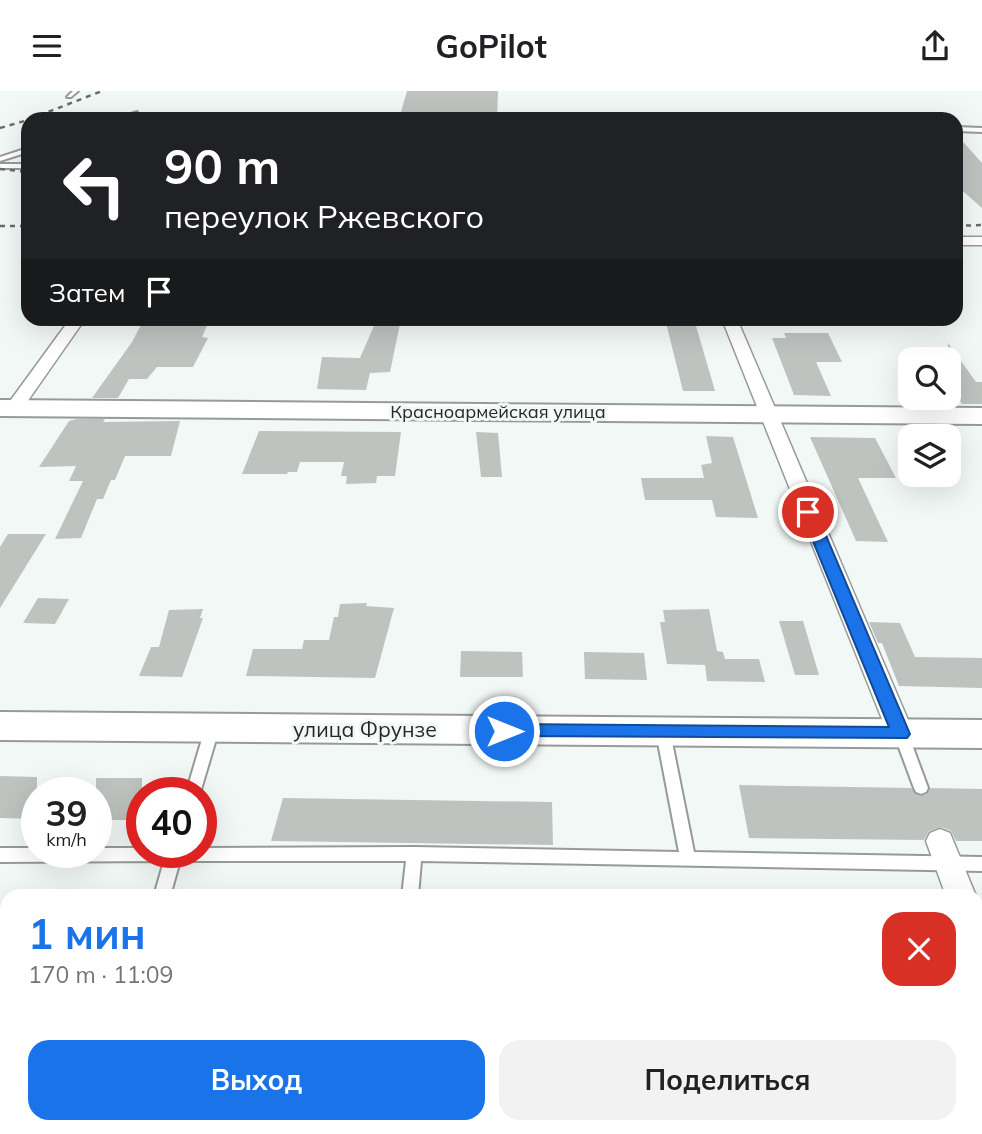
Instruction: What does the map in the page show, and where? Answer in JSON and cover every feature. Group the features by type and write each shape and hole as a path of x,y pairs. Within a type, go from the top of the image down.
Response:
{"street":[{"path":"963,241 982,241"},
{"path":"5,414 72,326"},
{"path":"732,326 901,734"},
{"name":"Красноармейская улица","path":"5,414 982,416"},
{"name":"улица Фрунзе","path":"0,726 982,734"},
{"path":"944,851 958,889"}],"lane":[{"path":"69,96 76,91"},
{"path":"963,129 982,130"},
{"path":"0,159 21,152"},
{"path":"0,166 21,166"},
{"path":"198,777 212,729"},
{"path":"663,732 688,859"},
{"path":"901,734 921,788"},
{"path":"217,853 688,859 944,851 982,864"},
{"path":"0,855 126,854"},
{"path":"411,889 414,854"},
{"path":"164,889 170,868"}],"building":[{"path":"407,91 498,91 497,112 401,112"},
{"path":"963,142 982,163 982,208 963,191"},
{"path":"140,326 207,326 202,337 208,338 193,367 157,367 147,379 129,379 118,398 92,398"},
{"path":"374,326 400,326 390,372 370,373 366,390 317,389 322,357 360,358"},
{"path":"667,326 696,326 715,391 683,391"},
{"path":"784,333 828,333 842,362 816,362 831,396 794,395 772,338 786,338"},
{"path":"961,361 976,382 982,382 982,404 962,404"},
{"path":"105,419 103,422 180,421 171,456 125,456 103,499 97,499 81,538 55,539 83,481 69,481 76,466 39,467 69,421"},
{"path":"259,431 401,432 395,476 377,476 376,483 346,484 347,476 341,476 344,462 300,462 297,472 287,474 242,474"},
{"path":"476,432 498,433 502,477 481,477"},
{"path":"706,436 733,437 758,518 716,517 712,500 645,500 641,478 704,478 701,465 712,463"},
{"path":"810,437 875,438 896,478 858,478 888,542 856,541"},
{"path":"8,534 46,534 0,608 0,547"},
{"path":"38,598 69,599 55,624 23,623"},
{"path":"367,603 366,606 394,608 375,678 246,676 253,649 302,649 304,640 329,640 340,604"},
{"path":"203,609 200,618 203,618 182,677 139,676 151,647 159,647 169,610"},
{"path":"709,609 717,651 723,652 725,659 759,659 765,682 707,681 705,665 667,664 660,622 665,622 663,610"},
{"path":"779,621 803,621 819,675 795,675"},
{"path":"869,622 900,623 915,657 982,658 982,688 899,686 882,643 878,643"},
{"path":"461,651 522,652 523,677 460,677"},
{"path":"584,652 644,653 647,680 585,679"},
{"path":"0,776 37,777 21,777 21,819 0,818"},
{"path":"112,778 126,778 126,820 112,820"},
{"path":"739,785 911,788 920,796 927,794 930,788 982,789 982,841 956,841 951,831 941,827 929,831 924,840 749,838"},
{"path":"283,798 552,802 553,845 271,841"}],"railway":[{"path":"48,112 102,91"},
{"path":"0,128 21,122"},
{"path":"0,169 21,171"},
{"path":"963,226 982,225"},
{"path":"0,226 21,226"}],"route":[{"path":"504,731 901,734 808,512"}]}
